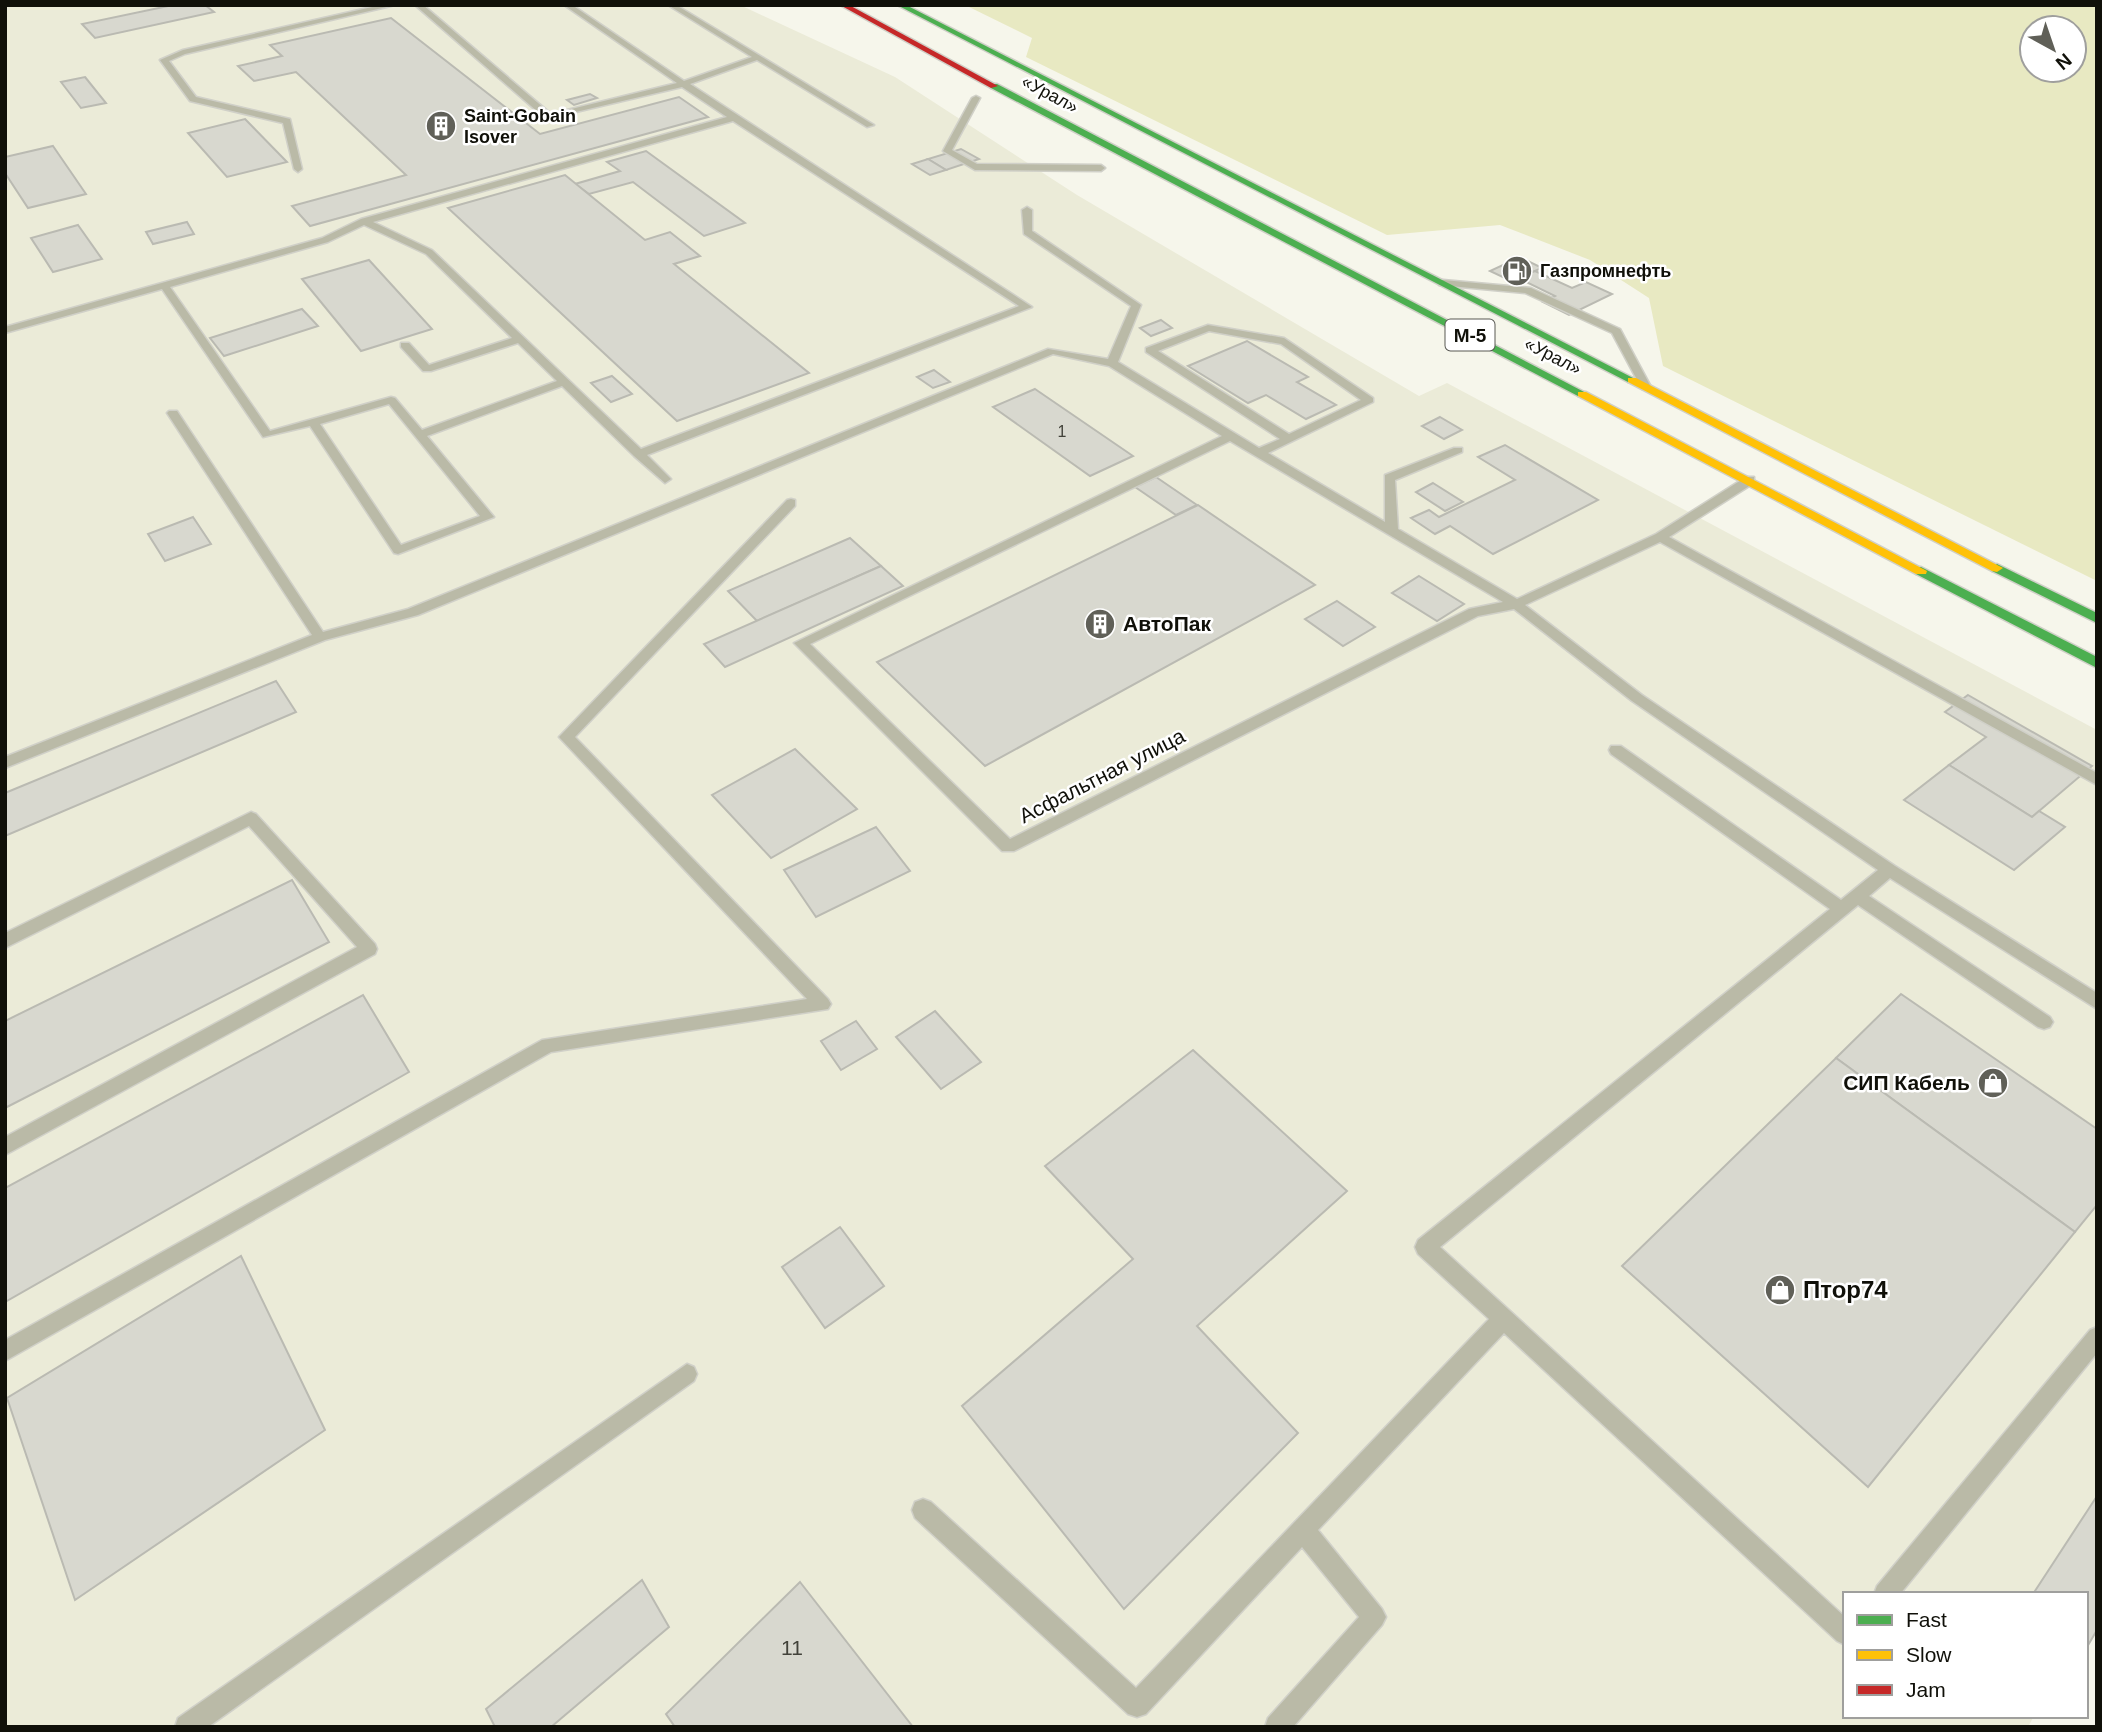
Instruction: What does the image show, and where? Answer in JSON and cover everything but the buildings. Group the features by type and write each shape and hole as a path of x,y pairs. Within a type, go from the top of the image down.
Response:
{"main road":[{"name":"«Урал»","path":"843,5 1131,159 2097,663"},
{"name":"«Урал»","path":"900,5 2097,619"}],"lane":[{"path":"298,169 287,121 193,99 164,60 183,51 392,5"},
{"path":"418,5 549,117 683,84 759,57"},
{"path":"567,5 734,118 1027,307 638,454"},
{"path":"671,5 870,125"},
{"path":"976,98 947,150 975,167 1101,168"},
{"path":"5,330 325,240 364,221 734,118"},
{"path":"1027,210 1027,232 1136,305 1112,363"},
{"path":"364,221 429,252 665,479"},
{"path":"1440,283 1527,290 1616,331 1646,387"},
{"path":"164,285 267,435 313,422 391,400 488,517 398,550 313,422"},
{"path":"5,314 23,325"},
{"path":"1261,452 1370,400 1284,341 1208,328 1150,350 1288,439"},
{"path":"405,345 426,369 519,339"},
{"path":"5,763 320,637 413,612 1052,351 1112,363 1230,436 1516,604 1637,698 1889,870 2097,1002"},
{"path":"419,435 565,382"},
{"path":"173,413 320,637"},
{"name":"Асфальтная улица","path":"1230,436 801,643 1008,847 1474,612 1516,604 1660,537 1750,480"},
{"path":"1392,530 1389,478 1458,450"},
{"path":"5,1352 548,1045 822,1004 566,737 791,503"},
{"path":"1660,537 2097,780"},
{"path":"1616,750 1849,902 2044,1022"},
{"path":"5,941 251,817 369,949 5,1147"},
{"path":"1843,1631 1425,1247 1889,870"},
{"path":"923,1510 1137,1705 1503,1319"},
{"path":"1887,1592 2097,1336"},
{"path":"187,1727 687,1374"},
{"path":"1277,1727 1374,1617 1303,1530"}],"shaded area":[{"path":"5,5 740,5 895,77 1077,195 1419,396 1447,383 2097,730 2097,1616 2088,1630 2088,1592 1843,1592 1843,1718 2033,1718 2028,1727 5,1727"}],"green space":[{"path":"965,5 2097,5 2097,581 1663,366 1649,298 1590,260 1500,225 1387,235 1026,57 1032,38"}],"traffic: fast":[{"path":"900,5 1632,380"},
{"path":"994,86 1582,394"},
{"path":"1997,568 2097,619"},
{"path":"1921,571 2097,663"}],"traffic: slow":[{"path":"1632,380 1997,568"},
{"path":"1582,394 1921,571"}],"traffic: jam":[{"path":"843,5 994,86"}],"place":[{"name":"Saint-Gobain Isover","path":"441,126"},
{"name":"Газпромнефть","path":"1517,271"},
{"name":"АвтоПак","path":"1100,624"},
{"name":"СИП Кабель","path":"1993,1083"},
{"name":"Птор74","path":"1780,1290"}]}
